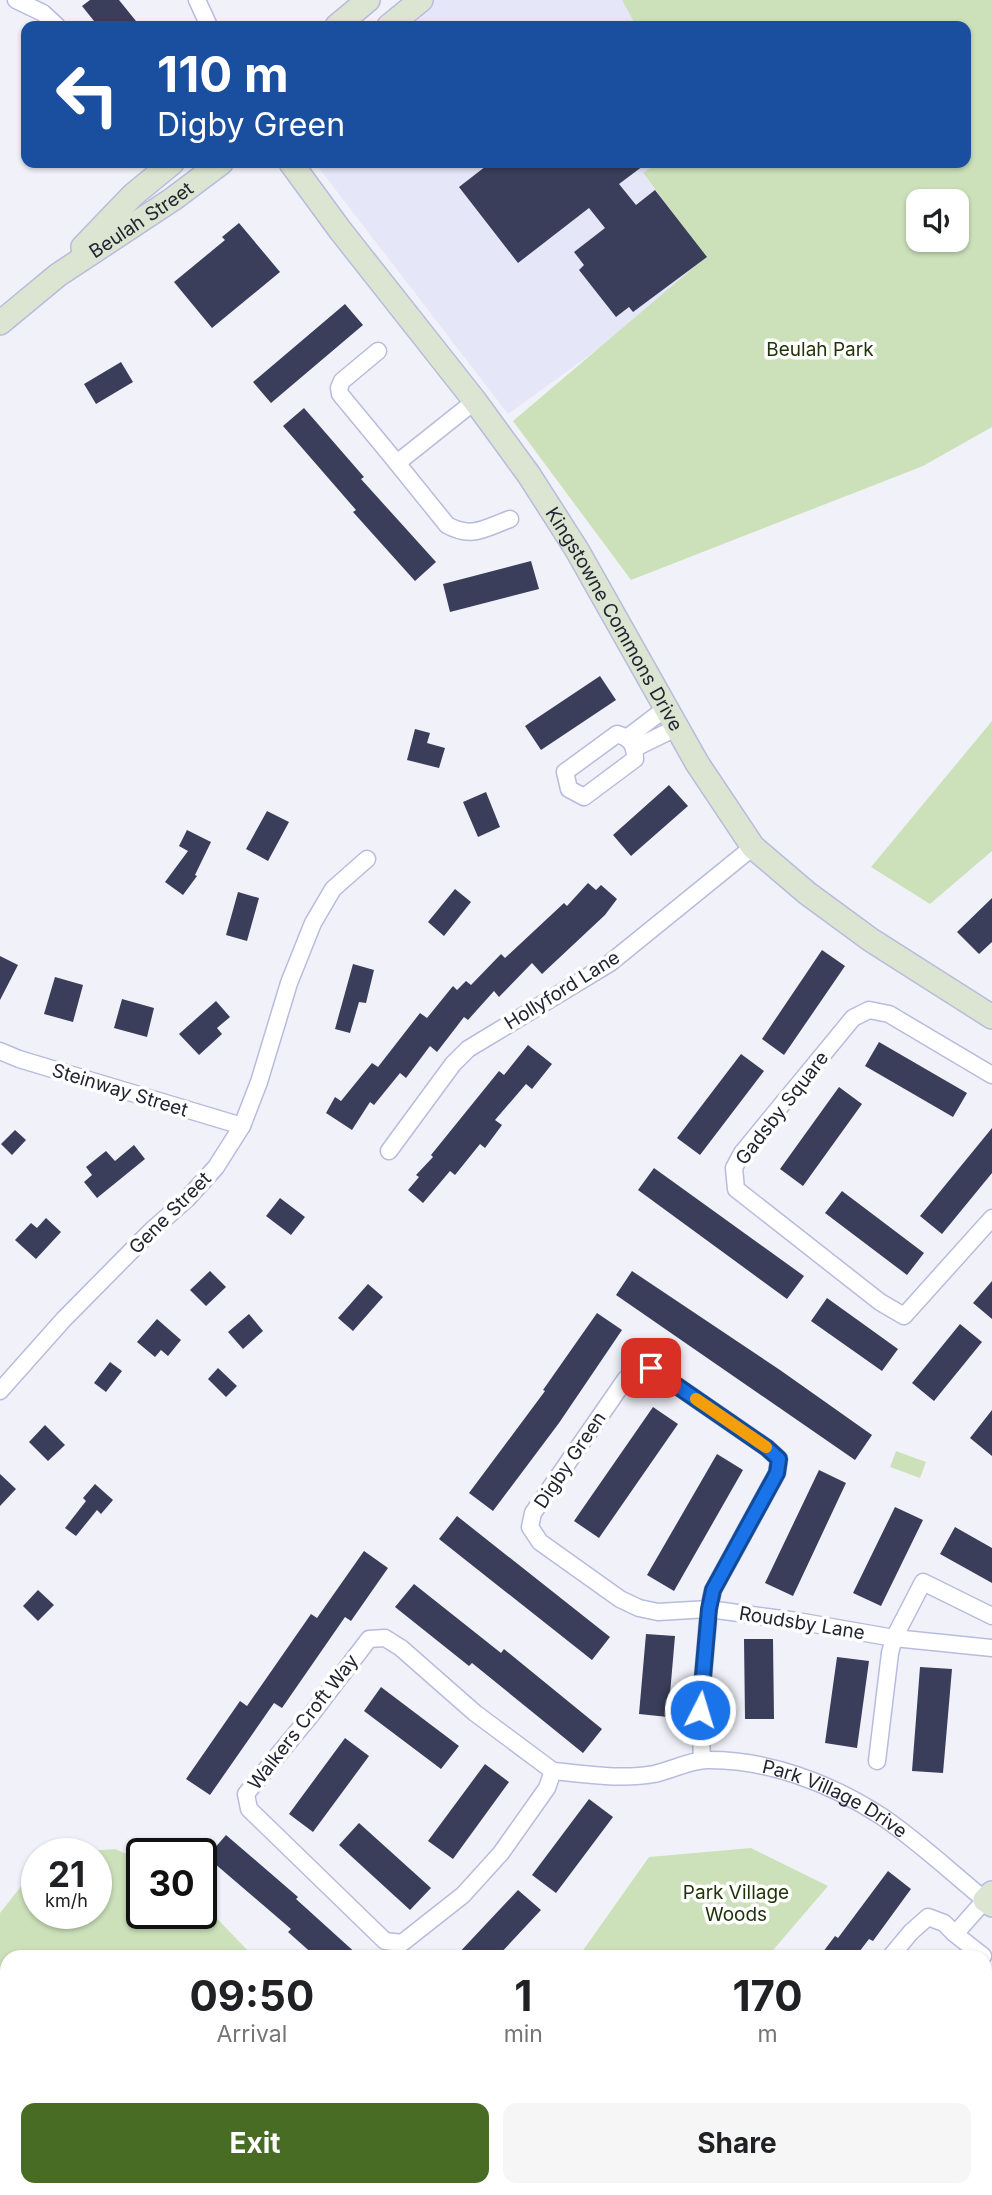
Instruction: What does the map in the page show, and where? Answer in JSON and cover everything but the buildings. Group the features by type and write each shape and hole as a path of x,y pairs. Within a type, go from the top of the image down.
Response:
{"street":[{"path":"16,0 43,13 52,21"},
{"path":"197,0 207,21"},
{"path":"343,21 368,0"},
{"path":"395,21 421,0"},
{"name":"Beulah Street","path":"58,275 132,195 166,168"},
{"name":"Beulah Street","path":"0,323 58,275 173,199 214,168"},
{"name":"Kingstowne Commons Drive","path":"295,168 529,475 577,550 697,763 753,847 871,940 992,1017"},
{"path":"378,351 342,382 340,394 447,525 459,532 471,533 510,519"},
{"path":"397,463 475,401"},
{"path":"631,743 671,718"},
{"name":"Hollyford Lane","path":"389,1150 453,1064 468,1049 610,963 753,847"},
{"name":"Gene Street","path":"0,1391 64,1319 152,1230 187,1199 216,1167 242,1126 289,983 313,923 333,889 367,859"},
{"name":"Gadsby Square","path":"992,1075 889,1014 869,1010 853,1018 742,1153 734,1168 736,1189 880,1302 904,1316 992,1218"},
{"name":"Steinway Street","path":"0,1051 242,1126"},
{"name":"Digby Green","path":"702,1760 700,1710 713,1590 777,1473 779,1459 651,1368 638,1367 625,1380 533,1513 530,1527 540,1542 620,1599 639,1608 659,1612 709,1609"},
{"path":"877,1761 890,1653 894,1638 923,1582 992,1616"},
{"name":"Roudsby Lane","path":"709,1609 894,1638 992,1648"},
{"name":"Walkers Croft Way","path":"369,1639 385,1639 401,1648 475,1713 553,1771 547,1788 493,1862 463,1895 402,1943 385,1941 250,1809 246,1794 369,1639"},
{"name":"Park Village Drive","path":"553,1771 602,1776 654,1774 702,1760 734,1761 782,1771 811,1780 849,1797 883,1817 990,1899"},
{"path":"956,1934 990,1899"},
{"path":"896,1950 928,1917 944,1923 975,1950"}],"shaded area":[{"path":"413,0 622,0 633,21 390,21"},
{"path":"319,168 651,168 643,174 707,257 674,294 508,414"}],"green space":[{"name":"Beulah Park","path":"622,0 992,0 992,427 923,466 631,580 513,421 706,257 643,173 650,168 971,168 971,21 633,21"},
{"path":"992,721 992,851 930,904 871,867"},
{"path":"896,1451 926,1462 920,1478 890,1467"},
{"name":"Park Village Woods","path":"751,1848 828,1886 773,1950 583,1950 649,1857"},
{"path":"112,1849 115,1849 126,1853 126,1929 217,1929 217,1919 247,1950 0,1950 0,1913 21,1886 21,1929 112,1929"}],"slow traffic":[{"path":"696,1399 766,1447"}],"route":[{"path":"651,1368 779,1459 777,1473 713,1590 700,1710"}]}
